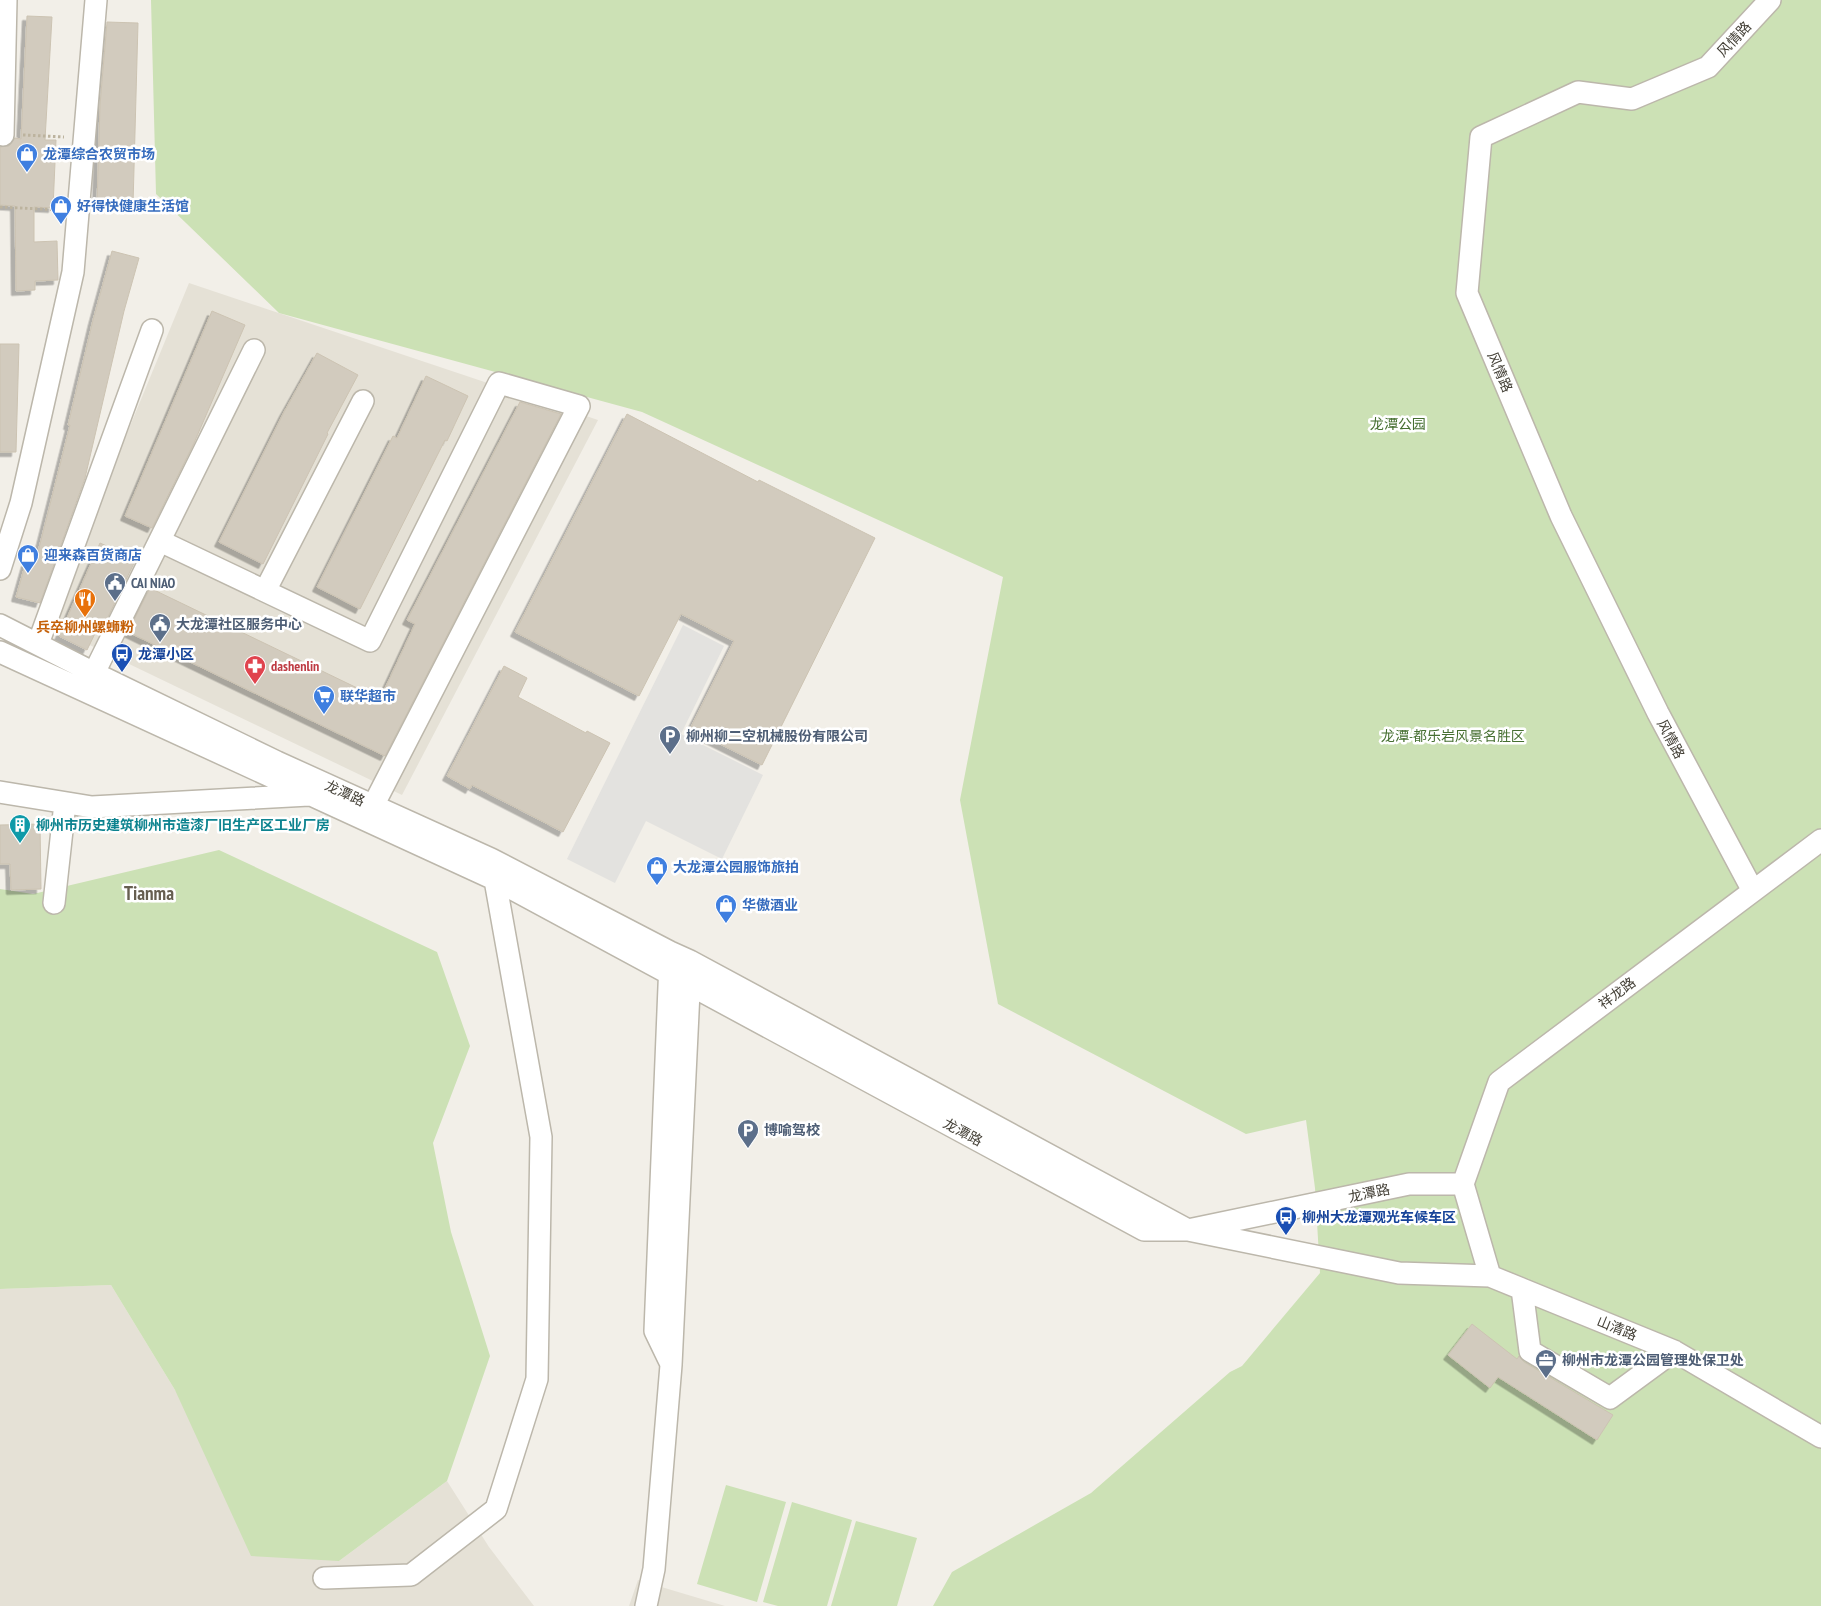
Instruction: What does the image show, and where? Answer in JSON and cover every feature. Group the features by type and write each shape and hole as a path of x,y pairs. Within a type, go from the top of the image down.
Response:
{"street":[{"path":"3,135 6,0"},
{"path":"0,569 21,503 72,272 96,0"},
{"name":"风情路","path":"1753,891 1658,713 1562,516 1467,293 1481,137 1578,92 1632,99 1708,67 1770,0"},
{"path":"38,644 152,330"},
{"path":"94,673 254,350"},
{"path":"160,540 370,641 500,383 579,406 373,806"},
{"path":"264,591 363,401"},
{"name":"龙潭路","path":"0,625 277,762 373,806 670,962 689,984 747,1004"},
{"name":"龙潭路","path":"0,652 312,795 493,869"},
{"path":"0,792 92,807 312,795"},
{"path":"54,903 65,803"},
{"name":"祥龙路","path":"1463,1184 1500,1082 1753,891 1818,849"},
{"path":"324,1578 412,1575 496,1509 537,1379 541,1137 493,869"},
{"path":"646,1606 654,1569 671,1365 690,961"},
{"name":"龙潭路","path":"670,962 690,961 747,1004 1144,1230 1188,1230 1409,1184 1463,1184"},
{"path":"670,962 655,1331 671,1365"},
{"path":"1188,1230 1399,1273 1490,1276 1463,1184"},
{"name":"山清路","path":"1490,1276 1674,1351 1821,1437"},
{"path":"1522,1289 1530,1351 1610,1398 1674,1351"}],"path":[{"path":"3,135 84,137"},
{"path":"0,207 78,211"}],"shaded area":[{"path":"189,283 598,420 402,795 48,625"},
{"name":"柳州柳二空机械股份有限公司","path":"683,625 724,646 681,734 763,775 722,859 646,821 615,883 567,859"},
{"path":"111,1285 175,1390 339,1561 447,1481 489,1547 534,1606 0,1606 0,1289"},
{"path":"638,1580 725,1606 629,1606"}],"green space":[{"name":"龙潭-都乐岩风景名胜区","path":"151,0 1821,0 1821,1606 933,1606 952,1572 1091,1493 1230,1372 1242,1366 1320,1273 1315,1188 1306,1120 1246,1134 998,1004 960,800 1003,577 642,412 279,313 156,194"},
{"path":"219,850 437,952 470,1046 433,1143 451,1232 490,1356 447,1481 339,1561 251,1556 175,1390 111,1285 0,1289 0,889 33,894"},
{"path":"726,1485 786,1502 757,1602 697,1584"},
{"path":"792,1502 852,1520 827,1606 778,1606 763,1602"},
{"path":"856,1521 917,1538 897,1606 831,1606"}],"building":[{"path":"27,16 52,17 45,140 56,140 53,208 34,207 34,242 57,241 58,280 35,281 35,290 16,291 15,206 0,205 0,147 9,146 15,138 21,139"},
{"path":"107,22 138,23 133,205 97,204 100,105"},
{"path":"112,251 139,258 124,311 85,478 40,603 16,597 26,562 35,564 70,425 68,425 93,320"},
{"path":"212,311 245,325 194,443 152,528 125,516"},
{"path":"0,344 19,344 16,452 0,452"},
{"path":"317,353 358,375 327,433 263,564 219,542 284,412"},
{"path":"426,376 468,396 447,441 445,440 360,609 317,587 393,436 397,438"},
{"path":"520,402 561,414 385,756 128,632 150,588 380,699 415,624 407,620"},
{"path":"627,414 758,482 759,480 875,538 762,765 690,729 734,641 681,614 639,696 515,632"},
{"path":"100,543 136,559 106,621 102,619 87,650 59,636"},
{"path":"504,666 527,678 518,697 586,733 587,731 610,743 563,832 472,785 470,789 447,776"},
{"name":"柳州市历史建筑柳州市造漆厂旧生产区工业厂房","path":"40,824 41,889 11,890 10,864 0,864 0,825"},
{"path":"1472,1324 1517,1359 1519,1356 1524,1362 1613,1415 1597,1440 1498,1377 1490,1388 1448,1355"}],"place":[{"name":"龙潭综合农贸市场","path":"27,173"},
{"name":"好得快健康生活馆","path":"61,225"},
{"name":"迎来森百货商店","path":"28,574"},
{"name":"CAI NIAO","path":"115,602"},
{"name":"兵卒柳州螺蛳粉","path":"85,618"},
{"name":"大龙潭社区服务中心","path":"160,643"},
{"name":"龙潭小区","path":"122,673"},
{"name":"dashenlin","path":"255,685"},
{"name":"联华超市","path":"324,715"},
{"name":"柳州柳二空机械股份有限公司","path":"670,755"},
{"name":"柳州市历史建筑柳州市造漆厂旧生产区工业厂房","path":"20,844"},
{"name":"大龙潭公园服饰旅拍","path":"657,886"},
{"name":"华傲酒业","path":"726,924"},
{"name":"博喻驾校","path":"748,1149"},
{"name":"柳州大龙潭观光车候车区","path":"1286,1236"},
{"name":"柳州市龙潭公园管理处保卫处","path":"1546,1379"}],"district":[{"name":"Tianma","path":"149,893"}],"park label":[{"name":"龙潭公园","path":"1398,424"}]}
